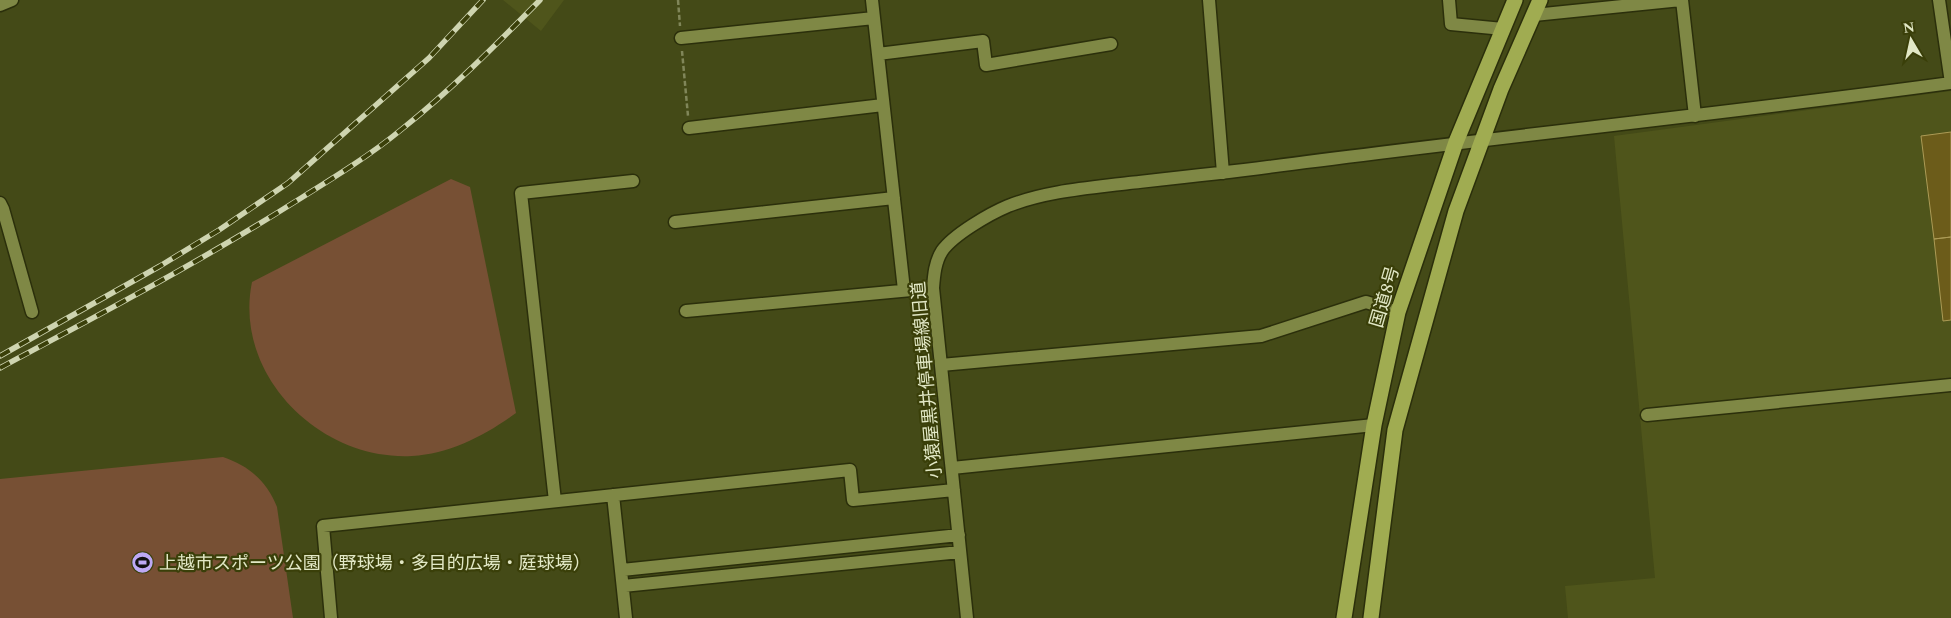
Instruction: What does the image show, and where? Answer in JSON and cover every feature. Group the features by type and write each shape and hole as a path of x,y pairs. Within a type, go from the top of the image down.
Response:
{"highway":[{"name":"国道8号","path":"1344,618 1374,425 1398,312 1456,142 1515,0"},
{"path":"1371,618 1395,430 1456,211 1481,139 1540,0"}],"street":[{"path":"0,5 12,0"},
{"path":"872,0 904,290"},
{"path":"1209,0 1223,173"},
{"path":"1449,0 1451,24 1503,29"},
{"path":"1534,15 1682,0 1696,116"},
{"path":"1939,0 1948,46"},
{"path":"681,38 874,18"},
{"path":"878,54 983,41 986,65 1111,44"},
{"name":"小猿屋黒井停車場線旧道","path":"967,618 933,288 936,264 942,252 950,242 976,223 1009,206 1040,196 1086,188 1223,173 1456,142 1696,116 1951,84 1948,46"},
{"path":"689,128 884,105"},
{"path":"555,501 521,193 633,181"},
{"path":"675,222 894,198"},
{"path":"1,207 32,312"},
{"path":"686,311 933,288"},
{"path":"941,365 1261,336 1366,302 1398,312"},
{"path":"1647,415 1951,385"},
{"path":"952,468 1374,425"},
{"path":"330,618 323,526 850,470 853,500 954,490"},
{"path":"613,495 626,618"},
{"path":"622,570 959,535"},
{"path":"623,586 960,552"}],"path":[{"path":"678,0 689,128"}],"shaded area":[{"path":"503,0 564,0 541,31"},
{"path":"1951,91 1951,618 1568,618 1565,586 1655,578 1614,136"},
{"path":"451,179 470,187 516,413 480,436 440,452 412,456 378,454 346,444 316,428 290,406 270,379 256,349 250,316 252,282"},
{"name":"上越市スポーツ公園（野球場・多目的広場・庭球場）","path":"223,457 241,465 256,476 268,489 277,507 293,618 0,618 0,479"}],"building":[{"path":"1951,132 1951,237 1934,239 1921,136"},
{"path":"1951,237 1951,320 1943,321 1934,239"}],"railway":[{"path":"0,356 160,266 219,230 288,183 429,58 483,0"},
{"path":"0,368 221,247 362,159 456,83 540,0"}],"place":[{"name":"上越市スポーツ公園（野球場・多目的広場・庭球場）","path":"143,563"}]}
